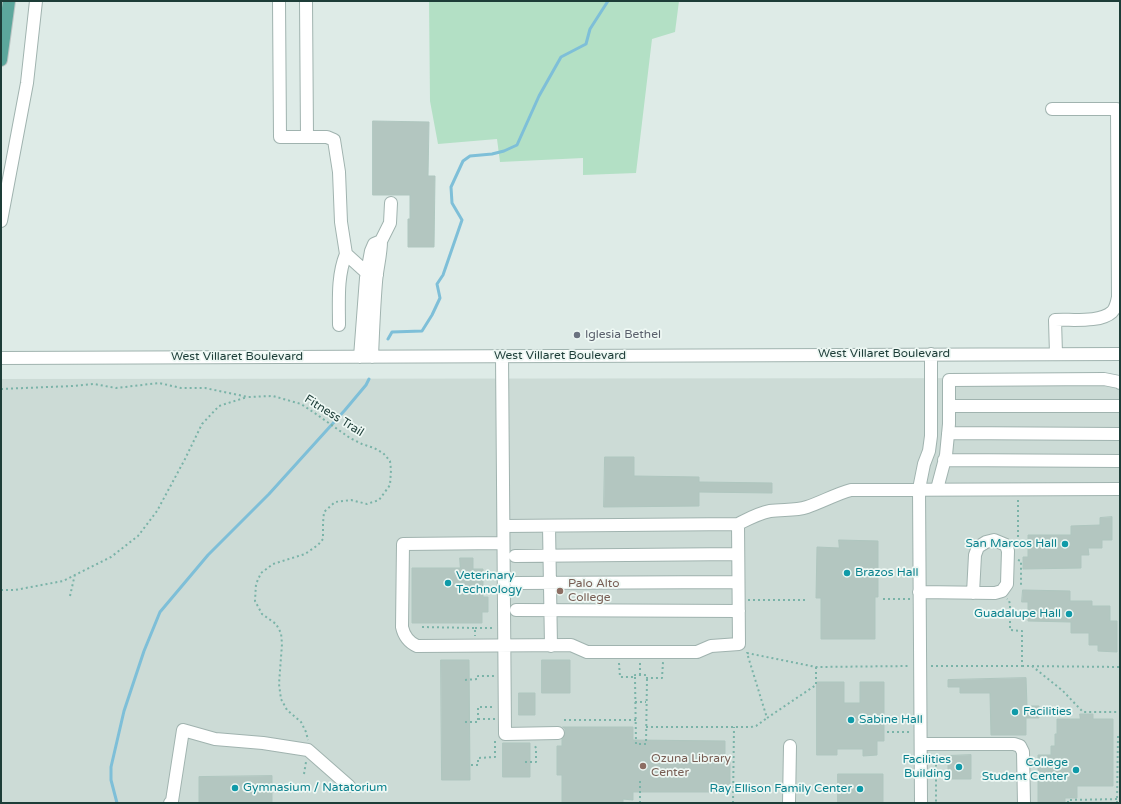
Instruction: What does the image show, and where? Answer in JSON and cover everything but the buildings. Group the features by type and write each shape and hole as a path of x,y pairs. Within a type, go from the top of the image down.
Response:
{"main road":[{"path":"1,60 10,1"}],"street":[{"path":"1,221 27,83 36,1"},
{"path":"279,1 280,137 327,137 334,140 339,172 341,222 346,254 342,264 339,286 340,325"},
{"path":"306,1 307,137"},
{"path":"1052,109 1117,109 1118,297 1113,311 1098,319 1055,320 1056,354"},
{"path":"366,357 374,310 372,274 381,249 381,241 390,223 391,203"},
{"path":"346,254 372,274"},
{"path":"922,803 925,744 915,595 919,490 931,436 931,354"},
{"name":"West Villaret Boulevard","path":"1,358 1120,354"},
{"path":"502,356 504,676 500,707 505,734 558,733"},
{"path":"937,490 948,433 949,380 1104,379 1120,383"},
{"path":"949,406 1120,406"},
{"path":"948,433 1120,434"},
{"path":"944,460 1120,461"},
{"path":"504,526 738,524 770,511 794,510 806,507 842,492 851,490 1120,489"},
{"path":"503,543 403,544 402,627 404,634 412,644 418,646 571,645 587,652 697,652 711,646 739,644 738,524"},
{"path":"549,526 551,646"},
{"path":"915,595 995,593 1002,591 1007,584 1008,551 1006,545 994,540 986,542 978,547 975,555 973,593"},
{"path":"515,556 738,554"},
{"path":"516,583 738,582"},
{"path":"516,610 738,611"},
{"path":"172,802 183,730 215,739 263,743 308,750 349,786"},
{"path":"925,744 1014,744 1020,746 1023,752 1024,803"},
{"path":"789,803 790,746"}],"path":[{"name":"Fitness Trail","path":"1,389 94,384 116,388 159,383 181,388 205,388 248,396 273,396 301,404 350,438 383,453 390,461 390,484 379,500 367,504 352,500 335,502 324,512 323,539 318,546 305,554 273,564 261,573 256,584 255,601 262,614 276,624 281,633 282,644 279,684 281,699 287,710 300,722 306,732 309,743 304,774"},
{"name":"Fitness Trail","path":"1,590 15,590 63,581 111,556 138,536 157,511 202,424 219,406 248,396"},
{"path":"1018,489 1018,546"},
{"path":"1018,554 1018,561 1021,561 1021,585"},
{"path":"70,596 75,574"},
{"path":"883,599 915,595"},
{"path":"1004,598 1009,600 1010,605 1010,630 1022,630 1022,666"},
{"path":"747,600 806,600"},
{"path":"422,627 494,628"},
{"path":"475,628 475,636 480,636"},
{"path":"767,718 747,653 816,666 1120,667"},
{"path":"620,662 620,677 647,675 647,678 662,678 663,661"},
{"path":"640,662 640,675"},
{"path":"646,727 756,726 816,685 816,666"},
{"path":"1032,666 1063,691 1083,712 1120,712"},
{"path":"465,680 478,679 478,676 504,676"},
{"path":"634,677 636,744 646,744 647,678"},
{"path":"635,702 646,702"},
{"path":"465,722 478,722 478,719 478,707 500,707 495,719 478,719"},
{"path":"564,720 636,720"},
{"path":"733,803 734,727"},
{"path":"887,732 912,732"},
{"path":"471,765 478,765 478,758 495,757 495,734"},
{"path":"1117,803 1119,785 1118,735 1120,735"},
{"path":"525,762 536,762 536,746 531,741"},
{"path":"925,744 936,762 936,803"},
{"path":"640,778 640,803"},
{"path":"1068,803 1068,800 1077,802 1118,799"}],"shaded area":[{"name":"Palo Alto College","path":"1120,378 1120,803 1,803 1,379"}],"green space":[{"path":"429,1 679,1 675,32 652,39 636,173 583,175 583,158 500,162 497,139 438,144 430,101"}],"waterway":[{"path":"388,339 392,332 422,331 440,298 437,284 443,275 462,220 452,203 451,187 463,161 470,156 492,154 504,151 517,145 539,96 561,57 586,44 590,29 608,1"},
{"path":"117,803 111,780 111,767 124,711 144,651 160,612 208,555 269,494 345,410 366,385 369,379"}],"place":[{"name":"Iglesia Bethel","path":"577,335"},
{"name":"San Marcos Hall","path":"1065,544"},
{"name":"Brazos Hall","path":"847,573"},
{"name":"Veterinary Technology","path":"448,583"},
{"name":"Palo Alto College","path":"560,591"},
{"name":"Guadalupe Hall","path":"1069,614"},
{"name":"Facilities","path":"1015,712"},
{"name":"Sabine Hall","path":"851,720"},
{"name":"Ozuna Library Center","path":"643,766"},
{"name":"Facilities Building","path":"959,767"},
{"name":"College Student Center","path":"1076,770"},
{"name":"Gymnasium / Natatorium","path":"235,788"},
{"name":"Ray Ellison Family Center","path":"860,789"}]}
